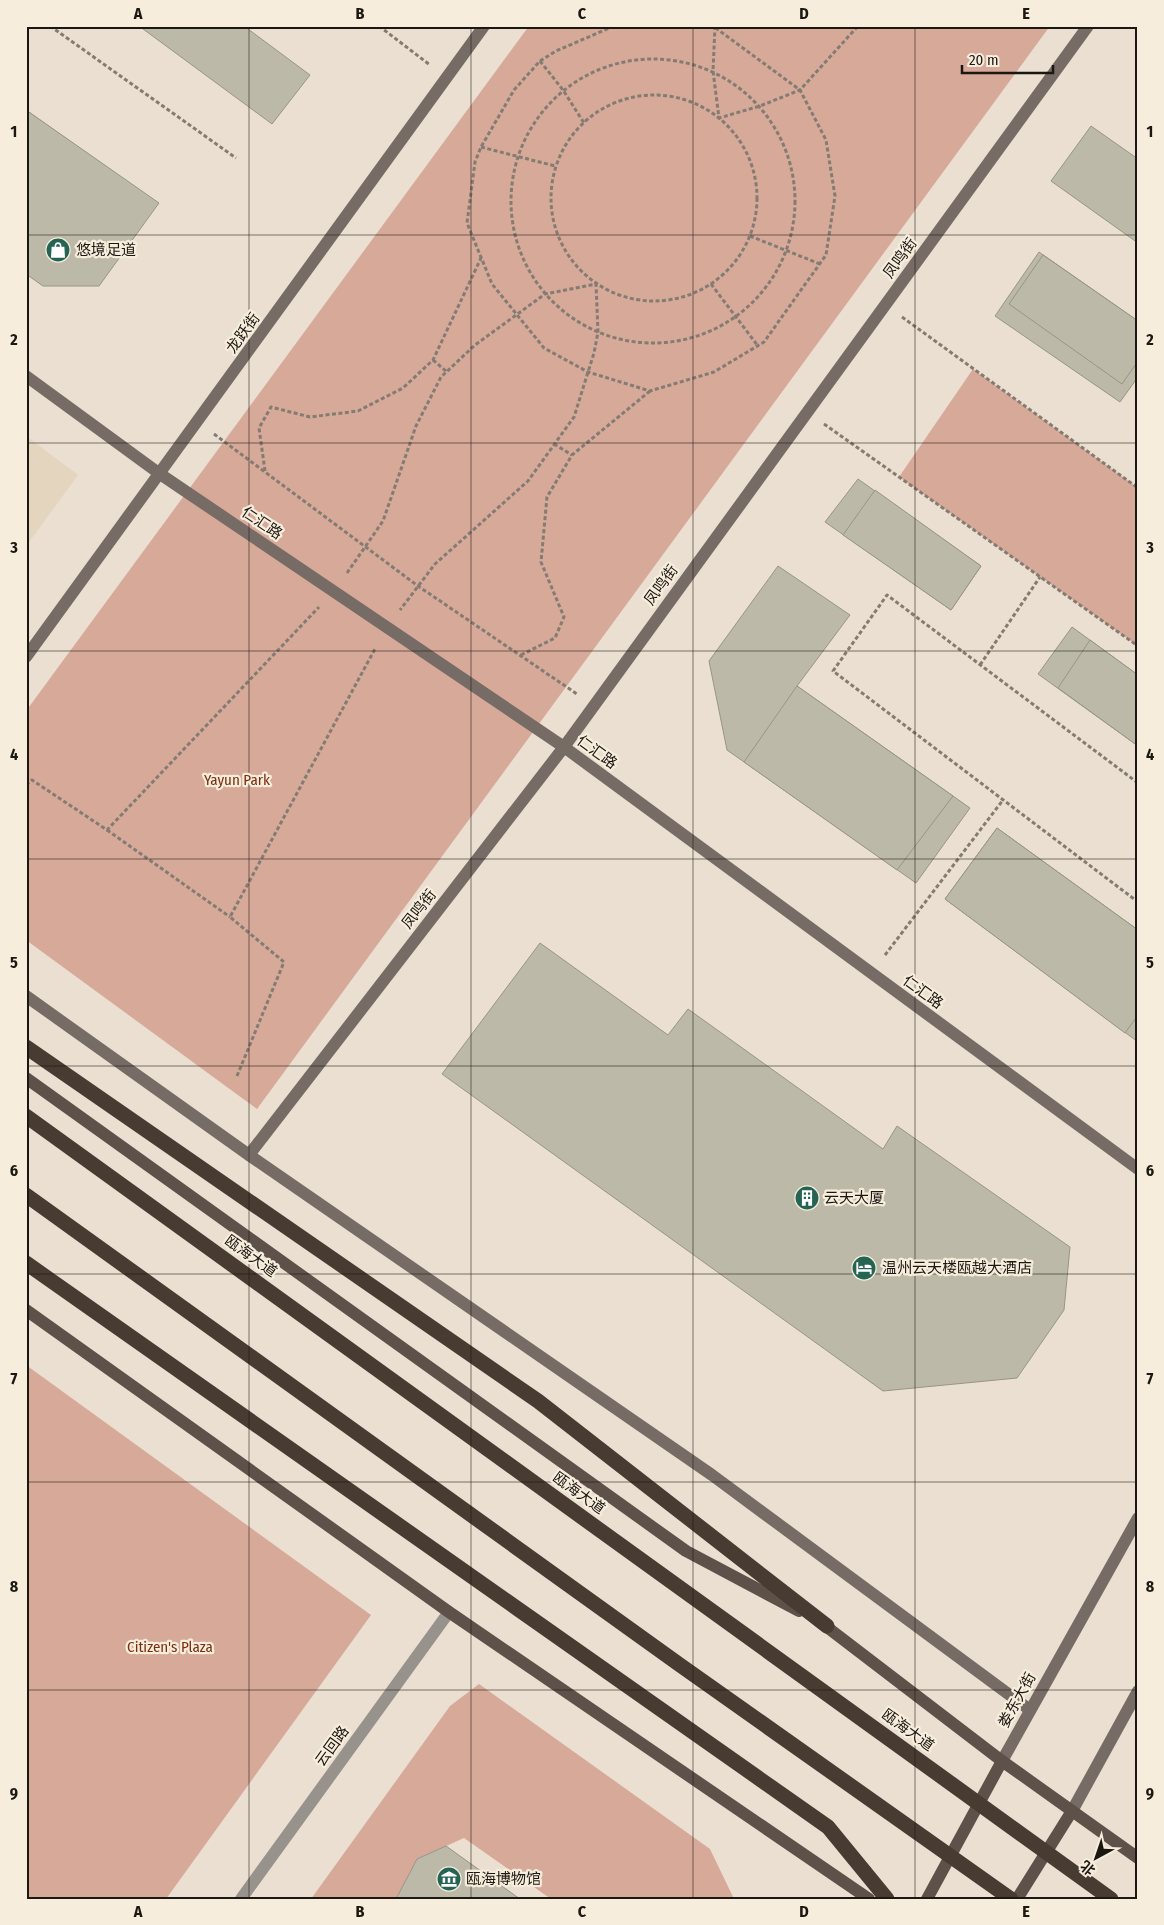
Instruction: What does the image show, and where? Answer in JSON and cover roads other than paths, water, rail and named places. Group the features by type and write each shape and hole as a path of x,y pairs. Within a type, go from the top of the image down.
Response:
{"highway":[{"path":"26,1047 538,1401 828,1626"},
{"name":"瓯海大道","path":"26,1116 1111,1899"},
{"path":"26,1195 672,1659 1011,1899"},
{"path":"26,1263 828,1827 887,1899"}],"main road":[{"name":"瓯海大道","path":"26,1078 686,1550 828,1626 1002,1761 1138,1858"},
{"path":"26,1310 449,1612 869,1899"},
{"name":"娄东大街","path":"926,1899 1002,1761"},
{"path":"1017,1899 1072,1810"}],"street":[{"name":"龙跃街","path":"26,657 484,26"},
{"name":"凤鸣街","path":"249,1155 564,748 1088,26"},
{"name":"仁汇路","path":"26,376 160,474 564,748 1138,1169"},
{"path":"26,996 249,1155 712,1475 1030,1710"},
{"name":"娄东大街","path":"1002,1761 1138,1518"},
{"name":"云回路","path":"241,1899 449,1612"},
{"path":"1072,1810 1138,1691"}],"place":[{"name":"悠境足道","path":"58,250"},
{"name":"云天大厦","path":"807,1198"},
{"name":"温州云天楼瓯越大酒店","path":"864,1268"},
{"name":"瓯海博物馆","path":"449,1879"}],"park label":[{"name":"Yayun Park","path":"237,780"},
{"name":"Citizen's Plaza","path":"170,1647"}]}
